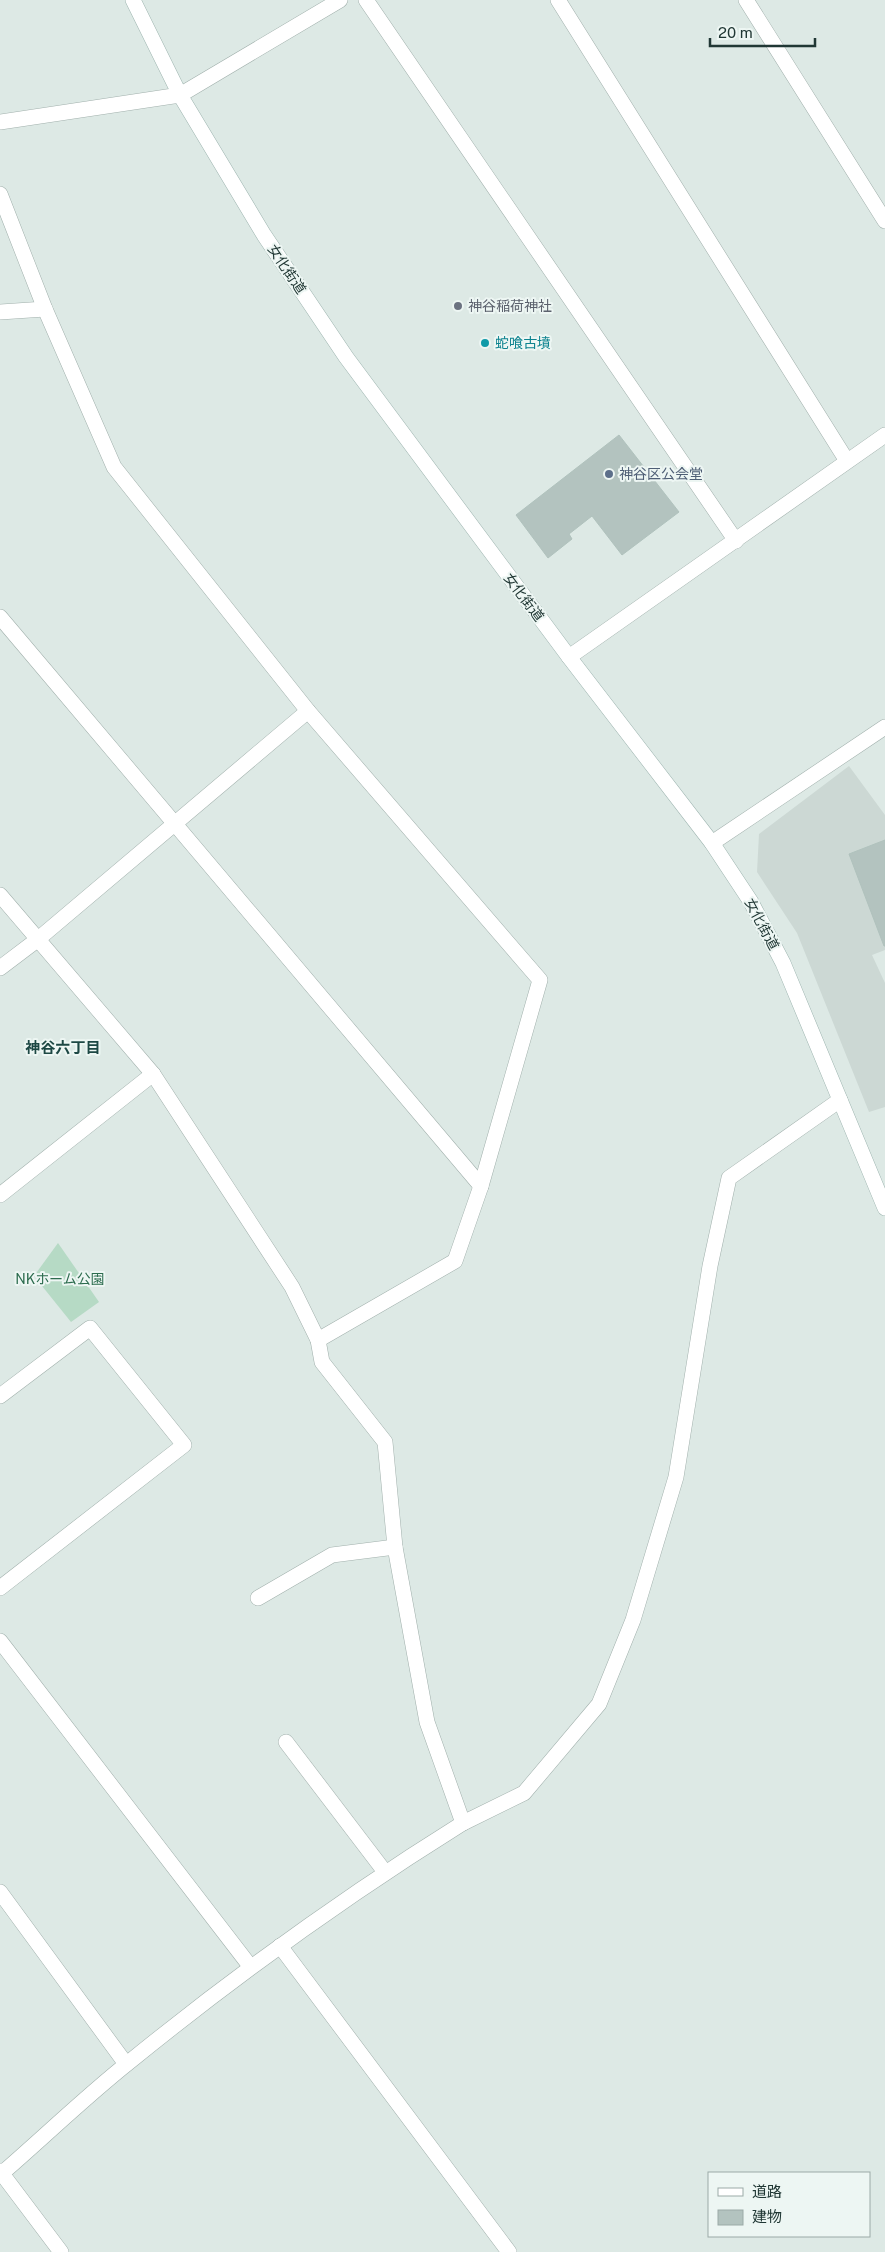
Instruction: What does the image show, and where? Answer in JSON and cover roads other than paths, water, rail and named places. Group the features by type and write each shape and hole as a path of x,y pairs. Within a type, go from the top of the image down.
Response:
{"street":[{"name":"女化街道","path":"133,0 180,95 264,235 346,356 569,657 712,843 751,902 783,964 840,1100 880,1183 885,1208"},
{"path":"0,122 180,95 340,0"},
{"path":"366,0 736,541"},
{"path":"558,0 847,461"},
{"path":"746,0 885,221"},
{"path":"0,194 45,309 114,467 308,711 540,980 481,1186 455,1261 318,1340"},
{"path":"0,312 45,309"},
{"path":"569,657 885,435"},
{"path":"0,616 481,1186"},
{"path":"0,968 37,940 308,711"},
{"path":"712,843 885,727"},
{"path":"0,895 153,1074 292,1287 318,1340 322,1362 385,1442 395,1547 427,1722 463,1823"},
{"path":"0,1195 153,1074"},
{"path":"60,2252 1,2173 126,2064 250,1966 386,1872 463,1823 524,1793 599,1704 633,1620 676,1477 710,1266 729,1178 840,1100"},
{"path":"0,1396 90,1328 184,1444 0,1588"},
{"path":"258,1598 332,1555 395,1547"},
{"path":"0,1641 250,1966"},
{"path":"286,1742 386,1872"},
{"path":"0,1892 126,2064"},
{"path":"280,1946 509,2252"}],"place":[{"name":"神谷稲荷神社","path":"458,306"},
{"name":"蛇喰古墳","path":"485,343"},
{"name":"神谷区公会堂","path":"609,474"}],"district":[{"name":"神谷六丁目","path":"63,1048"}],"park label":[{"name":"NKホーム公園","path":"60,1279"}]}
